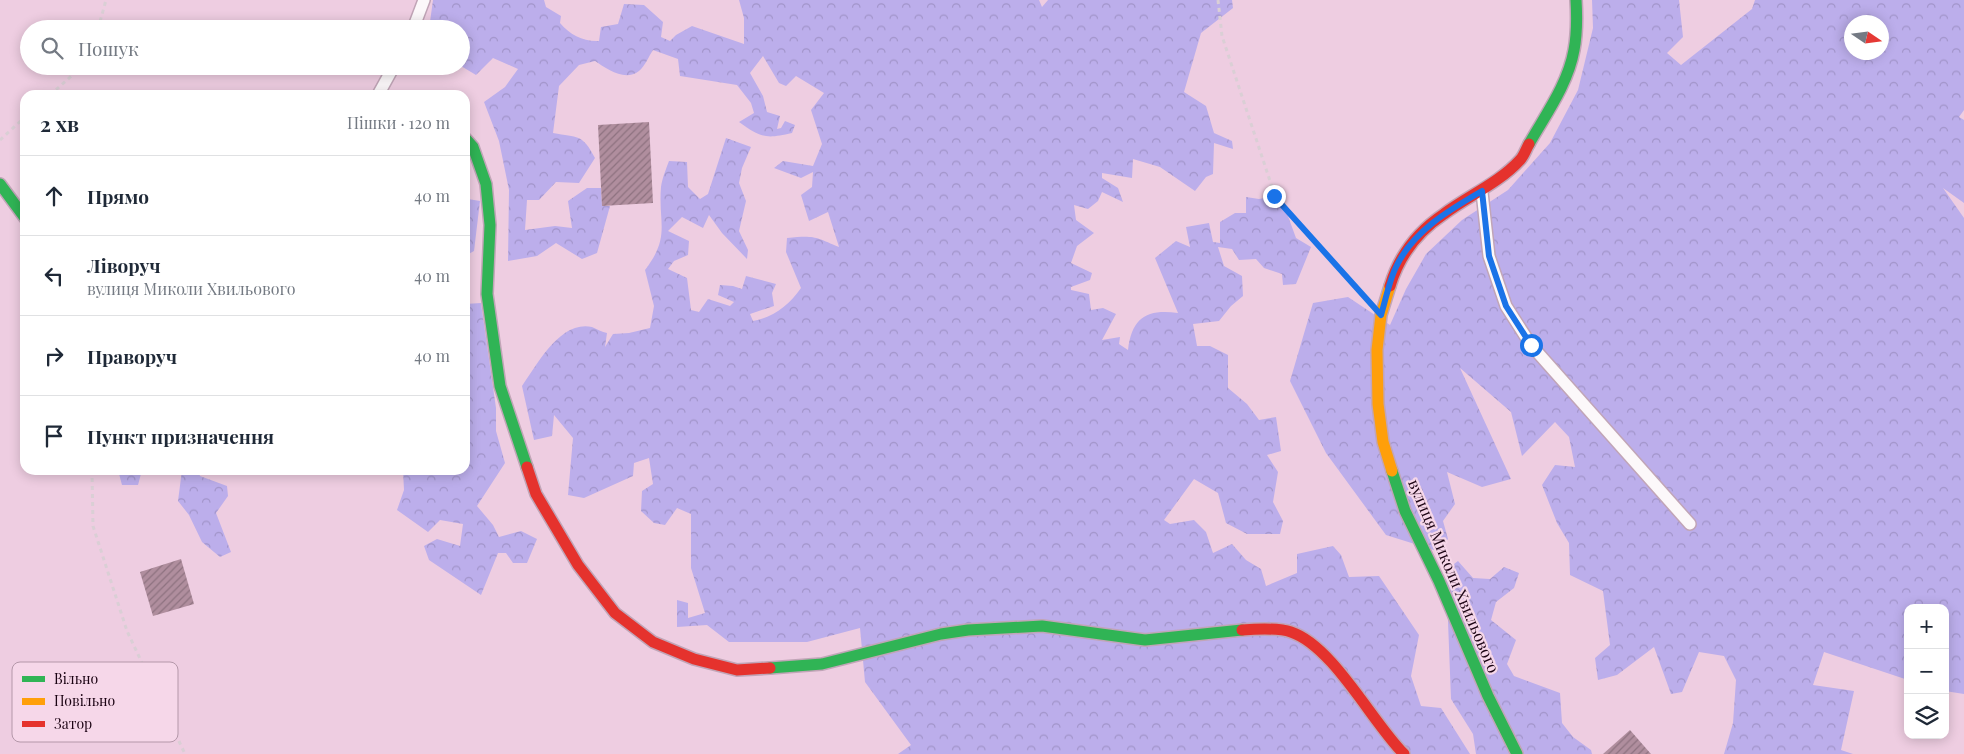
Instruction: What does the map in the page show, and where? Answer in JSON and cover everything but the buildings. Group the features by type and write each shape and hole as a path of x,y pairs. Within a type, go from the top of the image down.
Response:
{"street":[{"name":"вулиця Миколи Хвильового","path":"1517,754 1488,696 1439,581 1405,511 1383,442 1378,404 1377,350 1381,315 1396,266 1414,240 1443,214 1482,191 1520,160 1559,93 1574,51 1577,18 1576,0"},
{"path":"470,143 474,147 486,184 490,225 486,294 500,386 536,494 578,565 615,612 653,642 694,660 737,670 822,664 941,634 968,630 1042,626 1145,640 1255,630 1291,632 1317,646 1349,684 1393,743 1404,754"},
{"path":"0,184 20,211"}],"lane":[{"path":"416,20 424,0"},
{"path":"381,90 389,75"},
{"path":"1482,191 1489,256 1506,306 1526,338 1587,411 1690,524"}],"path":[{"path":"100,20 106,0"},
{"path":"1218,0 1222,36 1274,196 1381,315"},
{"path":"56,90 73,75"},
{"path":"0,140 20,122"},
{"path":"92,475 93,526 127,631 142,662"},
{"path":"178,739 185,754"}],"green space":[{"path":"433,0 544,0 546,7 561,16 560,23 568,31 583,39 599,41 601,27 618,24 624,4 644,5 663,22 661,37 670,41 676,35 692,26 744,44 744,18 739,0 1039,0 1042,7 1048,0 1232,0 1233,8 1201,33 1184,92 1206,106 1214,133 1232,141 1233,149 1214,143 1213,174 1206,177 1195,191 1160,167 1133,159 1132,178 1102,173 1102,178 1118,188 1123,202 1102,192 1098,201 1088,209 1074,205 1076,220 1094,233 1077,246 1071,263 1092,273 1090,280 1071,287 1071,290 1089,294 1091,310 1103,308 1116,314 1102,340 1120,337 1119,344 1128,350 1133,330 1143,318 1158,312 1178,313 1155,258 1176,241 1190,247 1186,227 1209,223 1213,242 1220,243 1220,222 1235,213 1246,213 1246,197 1259,199 1275,196 1285,208 1296,238 1311,247 1296,284 1283,285 1282,274 1264,268 1256,259 1239,260 1232,249 1218,247 1224,266 1242,276 1243,296 1231,306 1219,321 1193,324 1197,346 1210,346 1228,355 1228,388 1247,404 1259,420 1276,417 1281,451 1267,455 1278,472 1273,502 1283,521 1280,534 1247,534 1226,523 1218,493 1194,479 1164,520 1170,524 1194,520 1206,532 1213,553 1232,544 1246,560 1261,569 1266,586 1297,573 1297,554 1333,546 1341,555 1349,577 1379,576 1419,635 1411,676 1421,706 1441,708 1470,754 898,754 911,745 865,682 860,628 807,642 729,642 707,625 677,627 677,600 688,603 688,618 705,613 691,568 691,514 677,508 665,525 654,523 641,511 642,491 653,484 649,458 634,463 633,476 584,498 568,495 573,438 554,415 552,436 534,440 522,386 542,356 560,337 570,330 580,327 592,327 607,333 605,347 613,334 629,333 650,328 654,306 645,270 653,258 661,239 661,187 669,161 687,162 688,187 700,199 708,194 726,138 751,147 742,168 739,183 746,201 739,231 748,250 747,259 722,233 709,215 703,228 682,217 668,231 689,241 688,255 674,261 668,269 687,278 691,310 699,312 708,299 730,306 734,302 718,295 720,285 742,289 746,276 776,284 772,293 774,306 750,314 753,321 768,317 791,300 801,288 786,252 787,238 814,238 839,247 828,212 809,221 801,195 812,187 813,172 801,178 774,168 783,161 813,166 822,144 811,110 824,93 796,76 786,86 779,83 763,56 750,73 763,96 767,112 780,116 777,129 781,128 785,121 795,125 792,133 764,136 739,122 754,113 751,103 737,85 680,76 678,59 653,50 639,71 628,75 616,73 595,61 579,65 559,86 553,133 583,140 595,158 579,183 556,182 539,200 527,200 525,230 555,226 572,228 568,201 587,188 601,188 602,206 610,206 597,253 582,259 556,243 537,256 508,261 509,190 499,141 484,102 505,87 518,69 493,58 476,75 470,71 470,20 430,20"},
{"path":"1592,0 1679,0 1683,37 1667,53 1681,65 1752,9 1755,0 1964,0 1964,110 1959,117 1964,120 1964,203 1943,188 1964,218 1964,694 1949,692 1949,604 1904,604 1904,679 1824,652 1813,685 1854,691 1841,750 1853,754 1724,754 1733,723 1736,680 1724,656 1699,652 1682,692 1671,694 1654,647 1617,675 1598,680 1595,658 1610,645 1603,591 1570,575 1569,543 1557,523 1542,485 1555,465 1575,467 1569,437 1555,422 1522,456 1511,412 1460,368 1511,479 1482,487 1447,472 1455,504 1443,521 1448,539 1437,551 1386,535 1326,453 1290,381 1313,303 1348,297 1390,325 1406,289 1426,254 1462,220 1508,190 1550,143 1578,90 1593,28"},
{"path":"470,199 480,201 474,251 470,253"},
{"path":"481,303 496,408 496,431 505,463 477,506 493,525 499,537 521,531 537,539 527,563 513,563 506,553 498,553 481,595 429,560 424,546 437,539 460,546 463,524 440,520 428,532 397,510 404,490 403,475 470,475 470,304"},
{"path":"119,475 141,475 138,485 122,485"},
{"path":"181,475 200,475 227,486 228,496 216,513 231,552 220,557 202,542 189,515 178,501"},
{"path":"1458,561 1473,578 1490,579 1504,567 1519,573 1514,588 1496,602 1491,620 1516,640 1507,664 1514,676 1560,693 1562,723 1573,737 1591,750 1592,754 1476,754 1473,734 1451,699 1446,570"}],"traffic: fast":[{"path":"1529,144 1556,99 1571,63 1576,38 1576,0"},
{"path":"470,144 473,147 486,184 490,225 487,294 500,386 527,467"},
{"path":"0,184 20,211"},
{"path":"1392,471 1405,511 1439,581 1488,696 1517,754"},
{"path":"770,668 822,664 941,634 968,630 1042,626 1145,640 1242,630"}],"traffic: slow":[{"path":"1390,286 1381,315 1377,350 1378,404 1383,442 1392,471"}],"traffic: jam":[{"path":"1390,286 1398,265 1417,237 1453,207 1503,176 1521,158 1529,144"},
{"path":"527,467 536,494 578,565 615,613 653,642 694,659 737,670 770,668"},
{"path":"1242,630 1267,629 1286,631 1307,640 1337,668 1404,754"}],"route":[{"path":"1274,196 1381,315 1396,266 1414,240 1443,214 1482,191 1489,256 1506,306 1531,345"}]}
